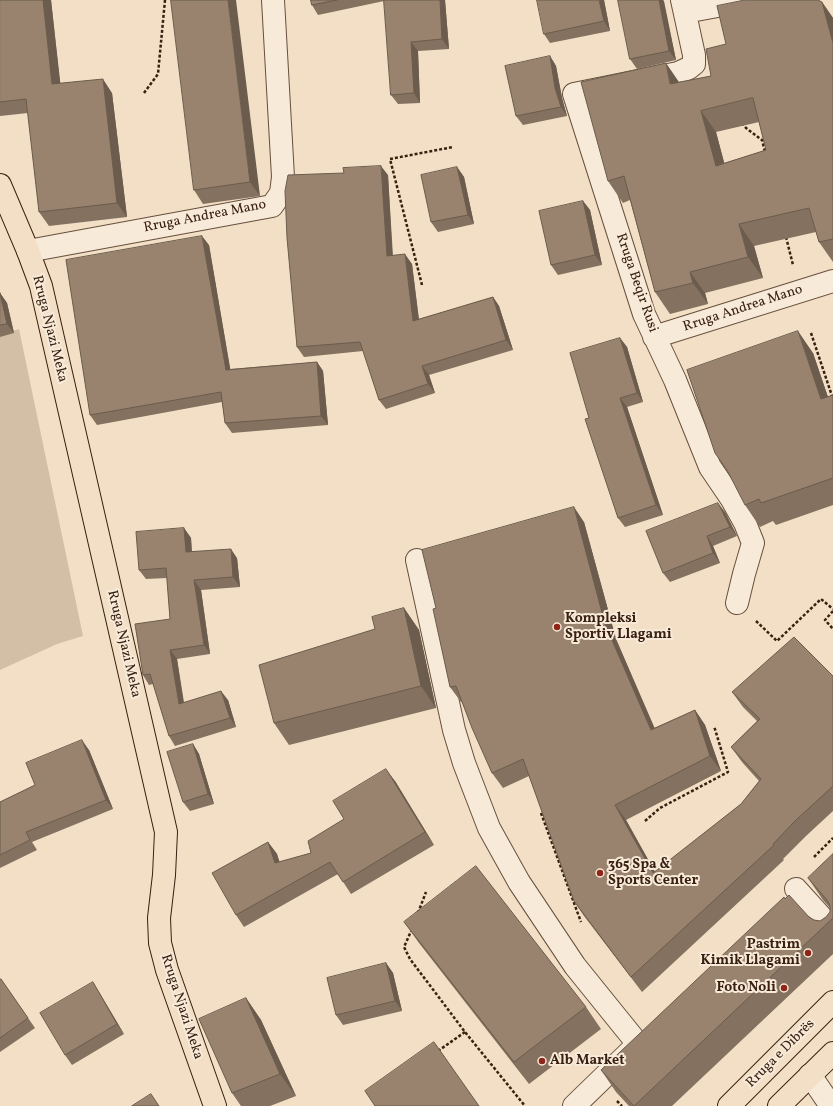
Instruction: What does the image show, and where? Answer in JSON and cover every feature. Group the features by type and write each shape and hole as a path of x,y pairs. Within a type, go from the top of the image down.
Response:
{"main road":[{"name":"Rruga Njazi Meka","path":"0,185 41,286 166,832 164,875 159,918 160,943 167,970 215,1106"},
{"name":"Rruga e Dibrës","path":"729,1106 833,1002"},
{"path":"779,1106 833,1053"}],"street":[{"name":"Rruga Andrea Mano","path":"28,251 272,206 281,193 284,177 273,0"},
{"path":"684,6 750,0"},
{"name":"Rruga Beqir Rusi","path":"684,6 694,56 694,64 678,74 574,94 644,314 675,380 710,467 731,498 745,523 753,543 737,603"},
{"name":"Rruga Andrea Mano","path":"654,337 800,290 833,281"},
{"path":"417,560 454,730 464,763 489,828 519,882 575,966 638,1044 574,1106"},
{"path":"796,889 833,930"},
{"path":"810,1075 831,1106"}],"path":[{"path":"144,93 158,74 165,0"},
{"path":"741,122 746,128 762,140 765,155"},
{"path":"422,285 390,159 453,147"},
{"path":"785,230 800,290"},
{"path":"810,333 833,399"},
{"path":"737,603 777,642 821,599 833,610 824,620 833,629"},
{"path":"644,821 660,808 728,772 714,726"},
{"path":"541,813 581,923"},
{"path":"814,857 833,838"},
{"path":"416,917 426,892"},
{"path":"414,924 404,947 410,959 465,1032 525,1106"},
{"path":"434,1054 465,1032"}],"shaded area":[{"path":"19,329 83,636 57,644 0,670 0,335"}],"building":[{"path":"0,0 43,0 52,84 103,79 117,203 39,212 26,99 0,102"},
{"path":"171,0 228,0 250,182 194,190"},
{"path":"311,0 337,0 312,5"},
{"path":"384,0 440,0 442,39 411,42 414,93 391,95"},
{"path":"537,0 599,0 604,21 544,34"},
{"path":"618,0 659,0 669,51 630,59"},
{"path":"745,0 818,0 822,2 833,43 833,239 819,242 809,208 739,224 748,257 690,272 693,283 655,292 624,176 608,181 581,82 666,63 670,84 711,76 706,49 726,44 717,6","holes":["753,98 766,150 716,166 701,111"]},
{"path":"550,56 555,88 561,107 516,116 505,66"},
{"path":"381,166 387,256 405,254 413,321 493,297 506,340 422,366 428,384 379,400 360,342 297,347 287,238 285,191 288,175 344,173 343,168"},
{"path":"457,167 468,215 431,222 421,175"},
{"path":"583,201 595,255 551,265 539,211"},
{"path":"202,236 226,370 317,362 321,416 225,423 221,392 90,415 66,260"},
{"path":"0,293 7,324 0,325"},
{"path":"798,331 821,399 833,395 833,478 761,503 759,499 745,505 727,470 715,453 687,370"},
{"path":"620,338 637,393 620,398 656,505 618,518 585,419 589,418 570,353"},
{"path":"718,503 730,527 707,536 713,553 663,573 646,531"},
{"path":"574,507 605,624 651,730 695,710 710,756 615,805 653,873 741,804 761,779 731,747 760,719 732,692 794,637 833,676 833,786 795,821 773,844 774,845 631,977 574,901 523,759 492,773 472,728 456,686 450,687 433,609 436,608 422,550"},
{"path":"184,528 186,552 231,549 233,577 194,580 204,645 170,650 179,704 221,691 230,718 169,736 150,674 143,675 135,624 170,619 166,568 139,570 136,532"},
{"path":"404,608 421,686 274,723 259,665 375,629 372,617"},
{"path":"82,740 106,800 26,832 30,840 0,855 0,802 35,785 26,763"},
{"path":"193,744 208,794 183,802 167,752"},
{"path":"386,769 425,832 343,882 330,862 236,915 212,873 268,842 275,863 311,853 308,841 344,819 333,801"},
{"path":"833,854 833,918 634,1106 601,1070 784,897 785,899 789,895 809,917 814,920 820,921 826,917 830,912 830,905 808,878"},
{"path":"476,866 586,1007 514,1062 404,922"},
{"path":"386,963 395,1001 336,1015 327,978"},
{"path":"0,979 28,1018 0,1038"},
{"path":"93,982 117,1024 65,1055 40,1013"},
{"path":"246,998 280,1074 232,1093 199,1019"},
{"path":"434,1042 479,1106 375,1106 365,1091"},
{"path":"151,1094 159,1106 132,1106"}],"place":[{"name":"Kompleksi Sportiv Llagami","path":"557,627"},
{"name":"365 Spa & Sports Center","path":"600,873"},
{"name":"Pastrim Kimik Llagami","path":"808,953"},
{"name":"Foto Noli","path":"784,988"},
{"name":"Alb Market","path":"542,1061"}]}
